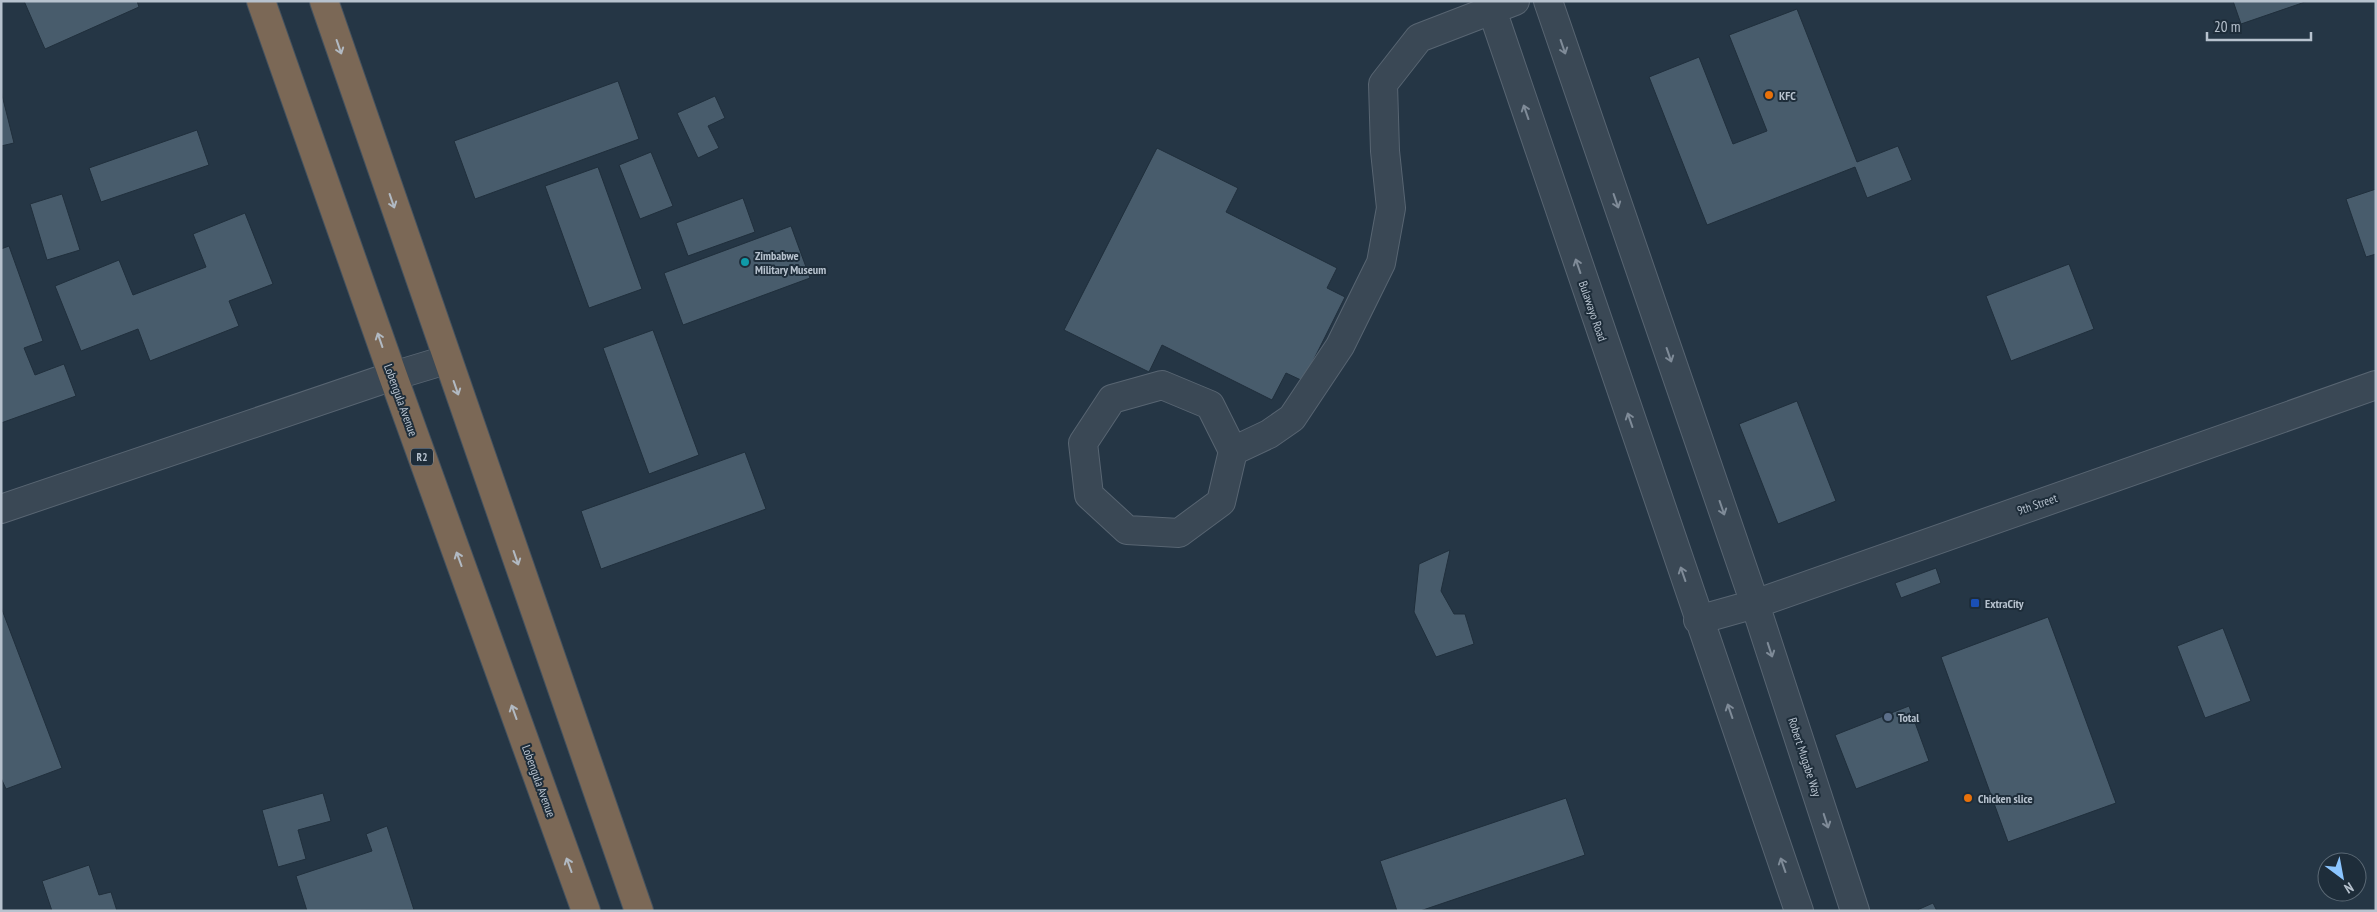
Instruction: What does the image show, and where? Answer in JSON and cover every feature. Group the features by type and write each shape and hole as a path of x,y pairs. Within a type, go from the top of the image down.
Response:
{"highway":[{"name":"Lobengula Avenue","path":"262,1 393,376 586,911"},
{"path":"324,1 446,360 639,911"}],"street":[{"path":"1548,1 1755,604"},
{"path":"1233,451 1269,434 1292,418 1340,346 1381,263 1391,208 1385,150 1382,84 1419,38 1498,4"},
{"name":"Bulawayo Road","path":"1498,4 1698,620"},
{"path":"1,509 393,376 446,360"},
{"path":"1162,384 1210,405 1233,451 1221,502 1179,533 1127,530 1089,495 1083,443 1112,399 1162,384"},
{"name":"9th Street","path":"1698,620 1755,604 2376,385"},
{"name":"Robert Mugabe Way","path":"1755,604 1849,909"},
{"path":"1698,620 1799,911"}],"building":[{"path":"24,1 137,1 139,7 45,49"},
{"path":"2233,1 2308,1 2241,24"},
{"path":"1797,9 1857,162 1898,146 1912,180 1867,198 1855,167 1707,225 1649,77 1699,57 1733,144 1767,131 1729,35"},
{"path":"618,81 639,139 475,199 454,141"},
{"path":"1,91 14,143 1,146"},
{"path":"715,96 725,118 708,126 719,148 698,158 677,113"},
{"path":"197,130 209,165 101,202 89,168"},
{"path":"1157,148 1238,188 1226,212 1337,268 1327,288 1345,297 1303,381 1286,373 1272,400 1162,345 1149,372 1064,330"},
{"path":"651,152 673,206 640,219 619,165"},
{"path":"598,167 642,289 589,308 545,186"},
{"path":"2376,189 2376,254 2366,257 2346,199"},
{"path":"62,194 80,250 47,260 30,204"},
{"path":"743,198 755,232 688,256 676,223"},
{"path":"245,213 273,284 229,301 239,326 150,361 138,329 81,351 55,286 119,260 133,295 206,267 193,234"},
{"path":"791,226 810,278 683,325 664,273"},
{"path":"9,246 43,341 24,348 35,375 64,364 76,396 1,423 1,249"},
{"path":"2069,264 2094,329 2011,361 1986,296"},
{"path":"653,330 699,455 649,474 603,348"},
{"path":"1797,401 1836,501 1778,524 1739,424"},
{"path":"745,452 766,509 601,569 581,511"},
{"path":"1450,550 1441,591 1454,614 1465,614 1474,644 1436,657 1414,612 1419,564"},
{"path":"1936,568 1941,583 1901,598 1895,583"},
{"path":"1,607 62,768 6,789 1,778"},
{"path":"2048,617 2116,803 2008,842 1941,657"},
{"path":"2223,628 2251,701 2205,718 2177,646"},
{"path":"1909,706 1929,761 1856,789 1835,735"},
{"path":"323,793 331,821 298,830 306,859 278,867 262,810"},
{"path":"1566,798 1585,855 1420,911 1397,911 1380,861"},
{"path":"387,826 414,910 307,911 296,876 372,851 366,834"},
{"path":"89,865 99,895 111,892 117,911 52,911 42,881"},
{"path":"1933,903 1937,911 1915,911"}],"place":[{"name":"KFC","path":"1769,95"},
{"name":"Zimbabwe Military Museum","path":"745,262"},
{"name":"ExtraCity","path":"1975,603"},
{"name":"Total","path":"1888,717"},
{"name":"Chicken slice","path":"1968,798"}]}
